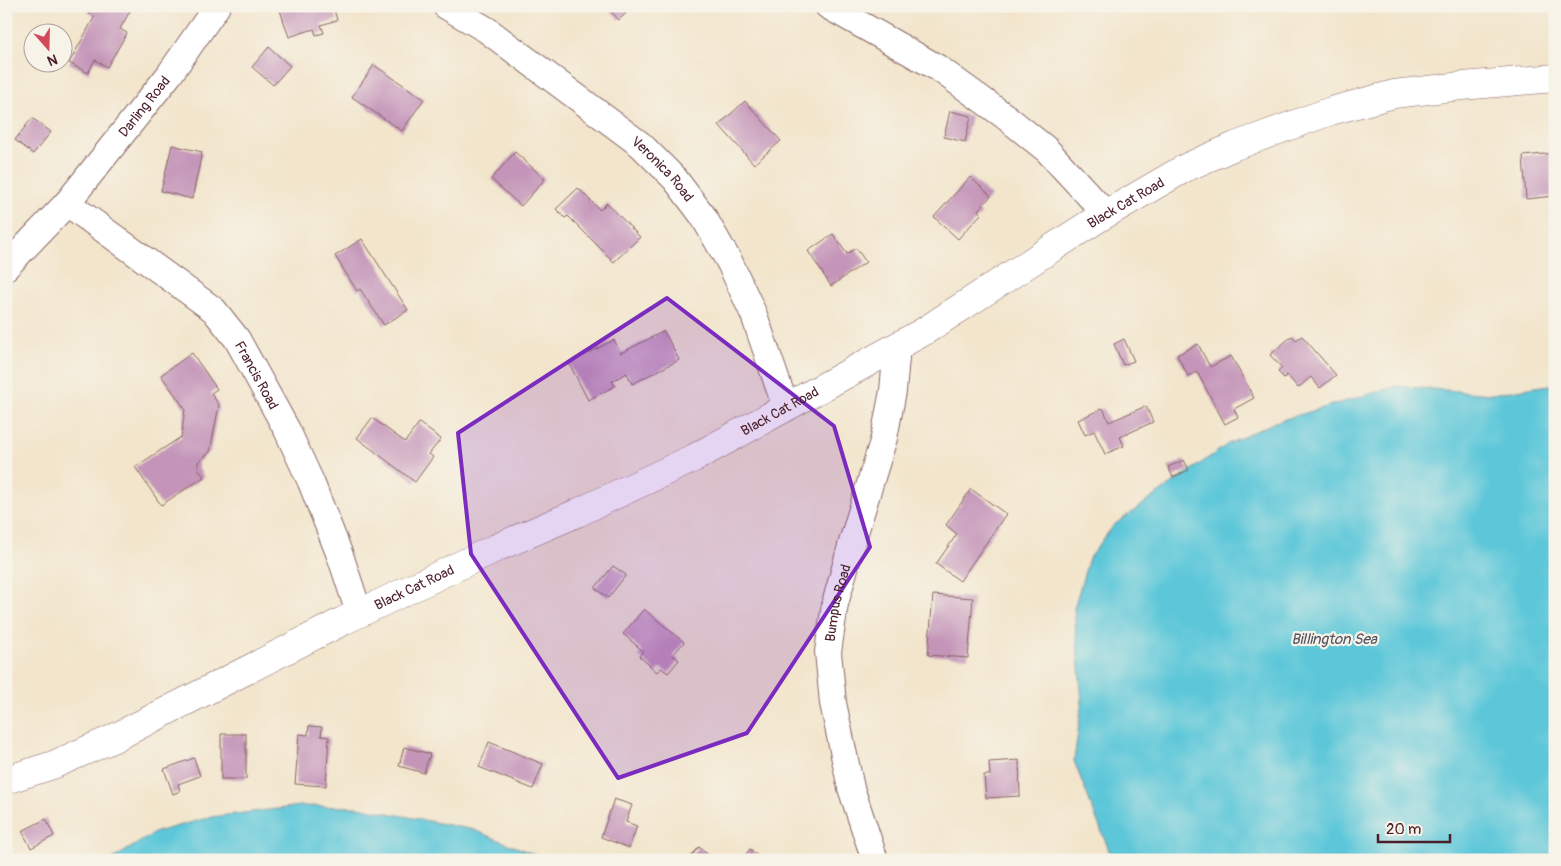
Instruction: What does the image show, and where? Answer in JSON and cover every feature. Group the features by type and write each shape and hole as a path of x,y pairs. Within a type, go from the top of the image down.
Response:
{"street":[{"name":"Darling Road","path":"6,267 67,203 169,75 217,6"},
{"name":"Veronica Road","path":"446,6 488,30 641,145 675,179 703,216 730,263 754,315 786,408"},
{"path":"828,6 938,68 1006,117 1047,150 1106,214"},
{"name":"Black Cat Road","path":"6,780 53,765 112,739 359,613 694,458 923,332 1106,214 1185,168 1235,146 1330,111 1394,94 1555,78"},
{"name":"Francis Road","path":"67,203 214,310 237,339 287,430 311,482 341,558 359,613"},
{"name":"Bumpus Road","path":"875,860 851,788 833,703 828,652 836,604 853,539 884,438 893,391 897,347"}],"highlighted area":[{"path":"667,298 834,426 870,547 747,733 618,778 471,554 458,433"}],"water":[{"name":"Billington Sea","path":"1555,384 1555,860 1110,860 1110,853 1074,761 1082,702 1074,608 1089,558 1114,525 1228,444 1275,422 1397,386 1491,394"},
{"path":"301,806 358,807 474,830 548,860 111,860 156,832 211,817"}],"building":[{"path":"91,6 122,6 130,11 120,29 127,33 107,67 95,60 88,73 72,65 72,58 95,16 88,13"},
{"path":"333,6 337,20 321,25 324,33 316,35 314,29 289,37 279,7"},
{"path":"606,6 633,6 619,20"},
{"path":"269,47 290,66 273,85 252,67"},
{"path":"374,65 424,99 402,131 352,97"},
{"path":"745,101 781,141 754,164 719,125"},
{"path":"950,111 971,116 965,142 944,137"},
{"path":"32,118 51,132 33,154 15,140"},
{"path":"172,145 202,152 192,199 161,191"},
{"path":"515,152 545,179 521,206 491,179"},
{"path":"1555,153 1555,196 1526,199 1523,156"},
{"path":"970,177 991,196 978,210 981,214 958,239 934,217"},
{"path":"578,188 600,210 607,203 640,237 614,262 568,216 565,218 556,209"},
{"path":"833,234 847,254 856,248 866,262 831,286 808,251"},
{"path":"362,239 408,310 384,325 360,289 357,291 335,256"},
{"path":"664,331 679,360 632,384 627,373 612,381 615,386 588,400 569,363 614,340 621,353"},
{"path":"1292,336 1296,340 1302,336 1336,375 1320,388 1311,377 1298,388 1287,375 1284,378 1278,372 1282,368 1270,355"},
{"path":"1124,339 1134,361 1123,365 1114,344"},
{"path":"1198,344 1210,367 1231,356 1254,398 1234,409 1238,417 1225,424 1197,372 1188,376 1177,355"},
{"path":"192,353 217,389 211,393 219,405 210,452 198,462 198,468 204,477 161,505 135,467 181,437 185,409 161,375"},
{"path":"1146,406 1153,422 1120,437 1124,446 1105,454 1094,431 1085,435 1078,420 1103,408 1109,422"},
{"path":"372,418 405,442 419,423 441,439 429,454 433,457 415,482 357,438"},
{"path":"1184,460 1189,470 1173,477 1168,467"},
{"path":"971,489 1006,514 960,581 936,564 957,534 946,525"},
{"path":"613,566 626,575 608,598 595,588"},
{"path":"933,595 973,598 968,658 928,655"},
{"path":"644,609 684,642 673,655 679,660 668,673 661,668 657,672 639,656 643,651 623,634"},
{"path":"309,726 322,727 321,736 329,737 326,786 295,784 299,734 308,735"},
{"path":"221,734 246,734 246,779 221,779"},
{"path":"489,742 543,764 533,789 479,767"},
{"path":"404,747 430,754 424,773 399,766"},
{"path":"194,758 200,776 178,784 180,791 173,794 164,769"},
{"path":"1019,760 1020,796 986,798 984,775 990,775 989,762"},
{"path":"614,799 632,805 626,822 637,826 629,848 601,837"},
{"path":"46,819 54,836 31,848 22,831"},
{"path":"699,847 714,860 688,860"},
{"path":"750,849 762,860 741,860"}]}
